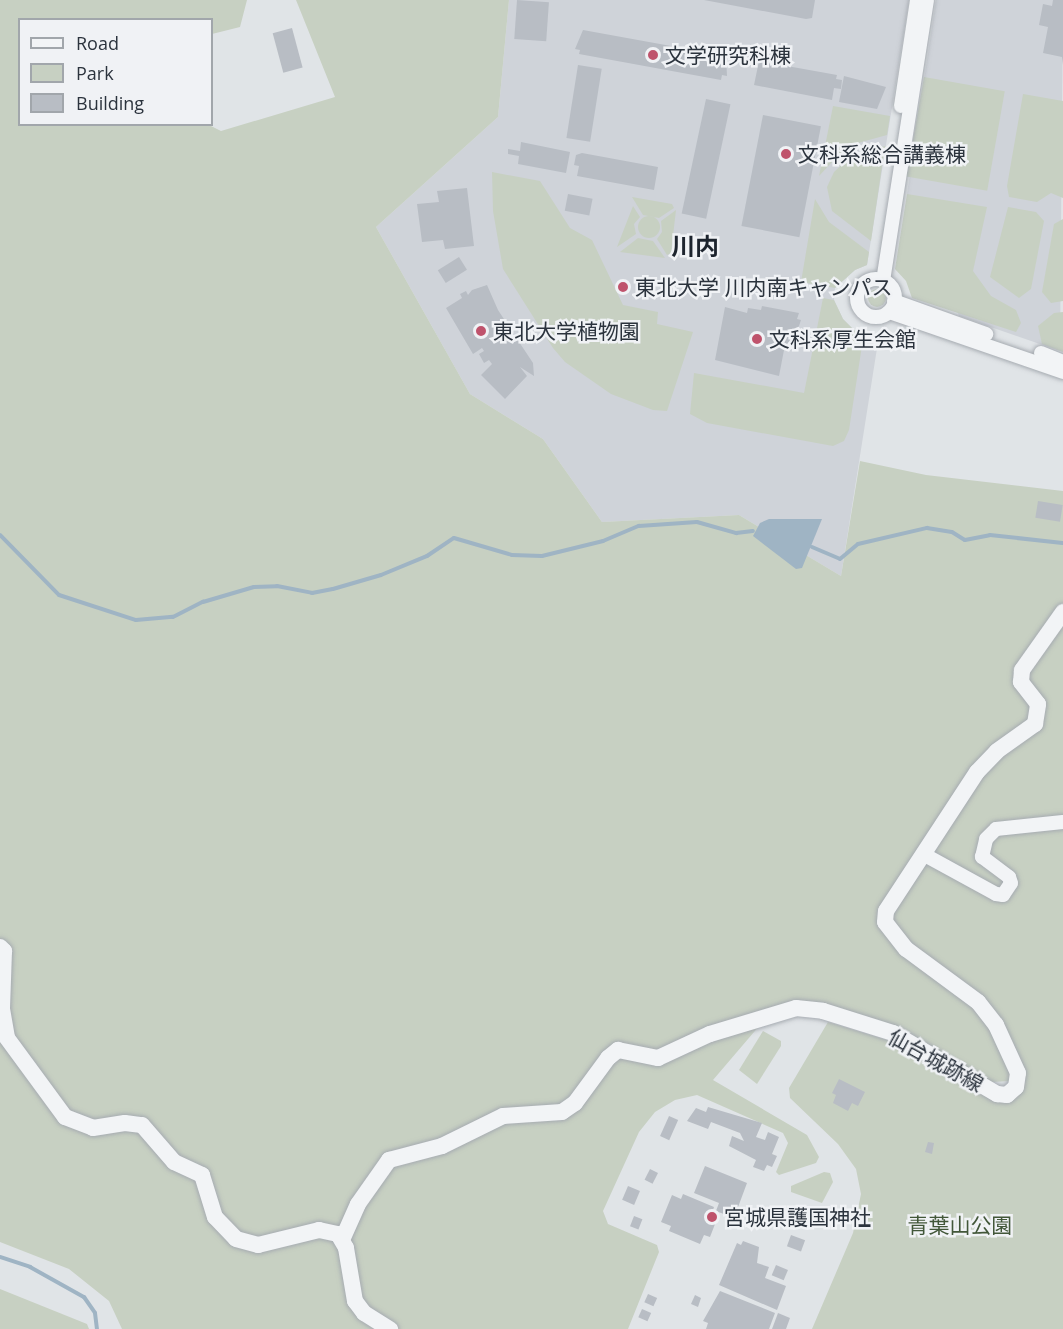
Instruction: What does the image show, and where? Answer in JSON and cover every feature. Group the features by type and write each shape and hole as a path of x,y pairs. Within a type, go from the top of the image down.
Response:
{"street":[{"path":"878,280 917,0"},
{"path":"878,280 927,0"},
{"path":"878,280 860,289 859,307 874,317 892,307 1063,362"},
{"path":"878,280 891,287 892,307"},
{"path":"892,307 1063,372"},
{"name":"仙台城跡線","path":"342,1240 358,1204 389,1160 442,1146 503,1116 562,1112 575,1103 608,1058 618,1050 658,1058 710,1034 796,1008 823,1011 893,1033 997,1094 1007,1095 1019,1081 996,1025 978,1002 906,949 887,930 886,912 987,760 1035,724 1038,705 1021,682 1022,670 1063,612"},
{"path":"923,854 996,894 1003,895 1011,883 1009,877 982,857 986,839 996,829 1063,822"},
{"path":"0,947 4,951 3,1009 7,1038 65,1117 93,1128 125,1123 142,1125 174,1162 202,1175 215,1217 236,1239 258,1245 327,1230 342,1240 355,1300 364,1313 390,1329"}],"shaded area":[{"name":"東北大学 川内南キャンパス","path":"509,0 909,0 867,265 855,270 835,288 834,300 843,319 863,339 878,342 841,576 739,515 602,522 543,439 470,394 376,227 498,117"},
{"path":"936,0 1063,0 1060,351 959,316 907,194"}],"green space":[{"name":"青葉山公園","path":"0,0 247,0 240,27 213,34 213,18 18,18 18,126 211,126 221,131 335,97 296,0 509,0 498,117 376,227 470,394 543,439 602,522 739,515 841,576 860,461 926,475 1063,491 1063,1329 812,1329 853,1233 861,1194 856,1169 838,1144 790,1098 789,1088 828,1022 887,1040 992,1100 1008,1103 1024,1089 1010,1081 992,1082 827,1007 760,1025 713,1080 807,1135 819,1157 816,1163 779,1175 776,1172 788,1143 783,1133 697,1095 675,1100 655,1112 639,1132 603,1211 608,1224 657,1245 659,1252 628,1329 122,1329 109,1301 69,1269 0,1242"},
{"path":"924,77 1005,91 987,191 906,176"},
{"path":"1023,94 1063,101 1063,198 1051,193 1037,202 1009,197 1007,186"},
{"path":"833,106 890,116 887,135 847,146 819,176"},
{"path":"885,146 871,241 832,211 827,187 834,172 851,156"},
{"path":"492,172 540,181 570,228 592,240 623,305 658,312 657,324 693,332 667,411 653,410 611,394 565,362 553,348 503,269 493,211"},
{"path":"907,194 987,207 973,271 991,296 1016,310 1021,323 1016,332 912,298 906,281 895,269"},
{"path":"632,197 672,204 674,208 659,218 643,215"},
{"path":"815,199 829,222 869,252 867,265 855,270 835,288 801,282"},
{"path":"633,206 640,217 634,224 636,234 617,247"},
{"path":"1008,207 1036,212 1044,221 1031,289 1019,298 990,277"},
{"path":"676,210 671,253 667,255 657,239 662,232 661,221"},
{"path":"649,216 657,219 660,227 657,235 649,238 641,235 638,227 641,219"},
{"path":"1063,219 1063,301 1051,303 1042,292 1054,224"},
{"path":"638,238 653,241 665,258 620,252"},
{"path":"877,289 883,292 886,298 883,304 877,307 871,304 868,298 871,292"},
{"path":"823,298 834,300 843,319 863,339 849,430 844,441 833,446 707,423 690,414 694,373 804,393"},
{"path":"1063,312 1063,352 1042,344 1038,326 1054,313"},
{"path":"763,1031 781,1041 781,1046 757,1084 739,1070"},
{"path":"824,1172 830,1173 833,1182 822,1203 791,1192 791,1186"},
{"path":"0,1289 87,1324 89,1329 0,1329"}],"water":[{"path":"769,519 822,519 802,568 796,569 753,536 760,523"}],"building":[{"path":"517,0 549,2 546,41 514,39"},
{"path":"704,0 815,0 812,18 806,19"},
{"path":"1053,0 1063,0 1063,65 1062,57 1043,53 1048,27 1039,25 1043,4 1052,6"},
{"path":"292,28 303,68 283,73 273,33"},
{"name":"文学研究科棟","path":"583,30 726,56 727,76 722,75 721,80 579,54 580,50 575,49"},
{"path":"759,61 837,75 836,79 842,80 841,89 834,88 832,100 754,85"},
{"path":"578,65 602,69 590,142 566,138"},
{"path":"844,76 886,87 877,109 839,102"},
{"path":"706,99 730,104 706,219 682,213"},
{"name":"文科系総合講義棟","path":"763,115 821,126 799,237 741,226"},
{"path":"521,142 570,152 566,173 518,164 519,156 508,154 508,149 520,151"},
{"path":"582,153 658,167 654,190 577,176 579,166 574,165 576,155"},
{"path":"467,188 474,246 445,249 443,240 422,242 417,204 439,202 437,191"},
{"path":"568,194 593,199 589,215 565,211"},
{"path":"459,257 467,270 446,283 438,270"},
{"path":"487,285 498,310 533,363 534,376 520,367 527,376 505,399 481,375 492,364 489,360 484,363 479,354 484,351 482,348 473,354 446,308 462,298 460,294 466,291 468,295 472,290"},
{"name":"文科系厚生会館","path":"762,306 799,313 797,319 801,320 792,347 785,345 779,376 715,360 725,307 747,313 748,308 761,310"},
{"path":"1038,501 1063,505 1060,522 1035,518"},
{"path":"839,1079 865,1092 858,1106 852,1103 848,1111 833,1103 836,1095 832,1093"},
{"path":"708,1107 762,1123 756,1137 765,1140 768,1132 779,1137 772,1154 777,1156 772,1167 767,1165 764,1171 753,1167 756,1160 729,1146 732,1136 744,1141 740,1133 711,1122 708,1129 687,1121 696,1108 706,1112"},
{"path":"669,1116 678,1120 669,1140 660,1136"},
{"path":"928,1142 934,1143 932,1154 925,1152"},
{"path":"705,1166 747,1183 734,1218 716,1211 719,1203 694,1193"},
{"path":"650,1169 658,1173 653,1184 645,1180"},
{"path":"628,1186 640,1191 634,1205 622,1200"},
{"path":"683,1194 714,1207 711,1216 717,1219 710,1237 704,1235 700,1244 669,1231 671,1226 661,1222 672,1195 681,1199"},
{"path":"634,1216 642,1219 638,1229 630,1226"},
{"path":"791,1235 805,1240 801,1251 787,1246"},
{"path":"743,1241 759,1247 757,1263 769,1267 765,1278 786,1286 777,1310 719,1285 737,1243 741,1245"},
{"path":"776,1265 788,1270 784,1280 772,1275"},
{"path":"720,1291 775,1313 769,1329 706,1329 708,1323 703,1321"},
{"path":"648,1294 657,1298 653,1306 644,1302"},
{"path":"695,1295 701,1298 698,1307 691,1304"},
{"path":"642,1309 651,1313 647,1321 638,1317"},
{"path":"778,1313 790,1318 786,1329 772,1329"}],"waterway":[{"path":"0,535 59,595 136,620 173,617 203,602 254,587 277,586 312,593 333,589 381,575 427,556 454,538 512,555 542,556 603,541 639,526 697,522 736,533 753,531"},
{"path":"812,547 840,559 858,544 927,528 952,532 965,540 990,535 1063,543"},
{"path":"0,1257 30,1267 84,1297 95,1313 97,1329"}],"place":[{"name":"文学研究科棟","path":"653,55"},
{"name":"文科系総合講義棟","path":"786,154"},
{"name":"東北大学 川内南キャンパス","path":"623,287"},
{"name":"東北大学植物園","path":"481,331"},
{"name":"文科系厚生会館","path":"757,339"},
{"name":"宮城県護国神社","path":"712,1217"}],"district":[{"name":"川内","path":"695,246"}]}
